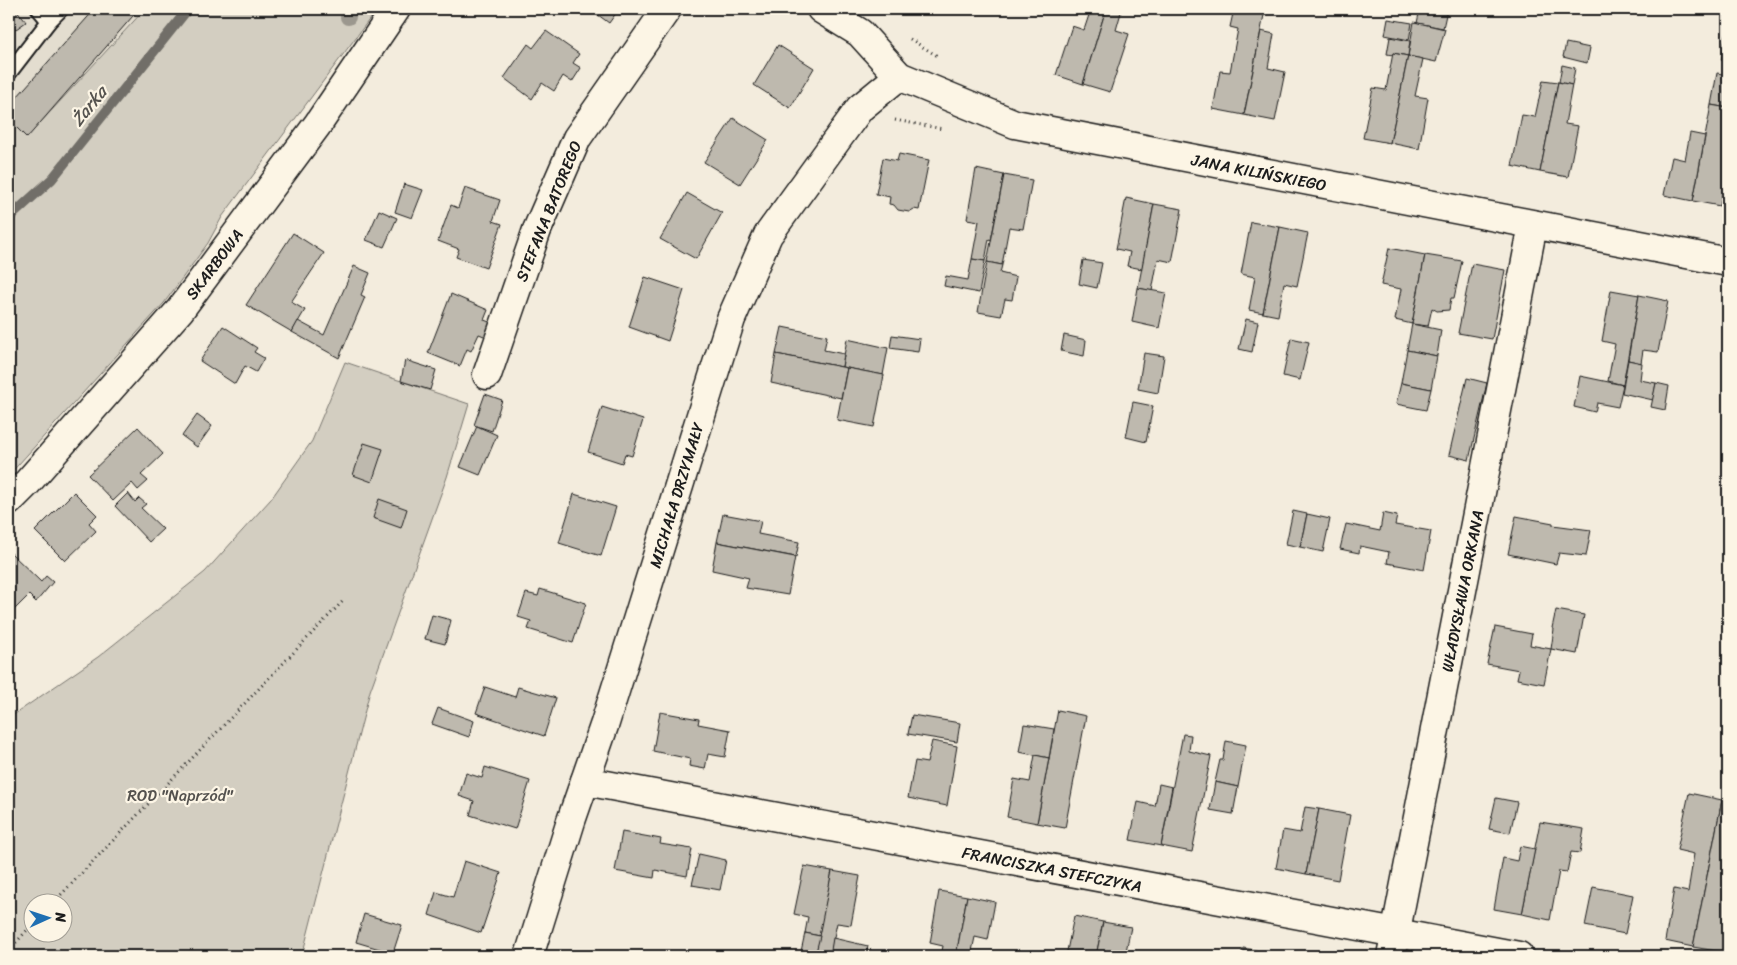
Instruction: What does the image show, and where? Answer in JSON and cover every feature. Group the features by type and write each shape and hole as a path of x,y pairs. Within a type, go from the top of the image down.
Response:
{"street":[{"name":"SKARBOWA","path":"9,501 180,310 318,124 396,9"},
{"name":"STEFANA BATOREGO","path":"487,375 538,230 577,138 667,9"},
{"name":"JANA KILIŃSKIEGO","path":"821,9 860,32 899,76 1015,124 1728,262"},
{"name":"MICHAŁA DRZYMAŁY","path":"529,956 605,723 731,319 768,235 860,108 899,76"},
{"name":"WŁADYSŁAWA ORKANA","path":"1393,944 1533,225"},
{"name":"FRANCISZKA STEFCZYKA","path":"585,781 1393,944 1518,956"}],"lane":[{"path":"39,9 48,20"},
{"path":"9,73 48,20 61,9"}],"path":[{"path":"64,892 344,600"},
{"path":"9,950 22,936"}],"shaded area":[{"path":"9,9 145,9 27,138 9,121"}],"green space":[{"path":"145,9 377,9 222,217 208,243 164,303 9,475 9,121 27,137"},
{"name":"ROD \"Naprzód\"","path":"345,362 469,404 447,477 370,691 302,956 9,956 9,718 98,657 205,572 271,499 312,441"}],"building":[{"path":"9,9 16,9 26,22 9,34"},
{"path":"95,9 139,9 27,138 9,120 9,106"},
{"path":"590,9 619,9 609,23"},
{"path":"1091,9 1106,9 1083,84 1056,75 1072,26 1084,30"},
{"path":"1106,9 1122,9 1116,30 1129,34 1110,92 1083,84"},
{"path":"1234,9 1265,10 1244,115 1213,109 1220,71 1230,72 1238,29 1230,27"},
{"path":"1420,9 1447,10 1443,28 1417,23"},
{"path":"1388,19 1412,23 1409,40 1385,35"},
{"path":"1414,22 1445,29 1436,62 1408,56"},
{"path":"1728,26 1728,62 1721,60"},
{"path":"546,31 579,54 573,63 581,68 572,82 563,76 554,91 542,83 532,99 504,78 528,44 533,48"},
{"path":"1261,31 1274,34 1268,68 1285,72 1275,121 1244,115"},
{"path":"1390,37 1410,41 1408,56 1393,53 1393,55 1387,54"},
{"path":"1566,43 1590,48 1587,63 1563,57"},
{"path":"778,45 814,68 790,108 754,85"},
{"path":"1393,53 1408,56 1390,143 1363,138 1373,88 1386,90"},
{"path":"1408,56 1423,59 1415,96 1428,98 1419,149 1390,143"},
{"path":"1562,65 1575,68 1572,85 1559,82"},
{"path":"1717,73 1728,75 1728,108 1711,105"},
{"path":"1543,80 1558,82 1540,172 1512,166 1522,115 1535,117"},
{"path":"1558,82 1572,85 1565,124 1578,126 1568,177 1540,172"},
{"path":"1711,105 1728,108 1728,166 1720,206 1693,201"},
{"path":"733,118 768,140 740,184 704,162"},
{"path":"1690,133 1705,136 1693,201 1664,195 1672,157 1685,160"},
{"path":"899,154 929,160 919,210 914,209 909,212 898,210 894,205 889,204 890,197 876,194 883,158 897,161"},
{"path":"976,169 1004,175 985,261 972,259 979,221 967,219"},
{"path":"1004,175 1032,180 1023,229 1009,227 1002,265 987,262"},
{"path":"404,184 423,190 412,218 395,212"},
{"path":"465,188 500,200 493,221 502,224 486,268 456,257 459,249 438,241 451,205 458,208"},
{"path":"687,193 722,213 696,259 660,239"},
{"path":"1126,198 1154,204 1142,269 1127,266 1130,252 1116,249"},
{"path":"1154,204 1182,209 1172,262 1158,259 1152,291 1138,288"},
{"path":"379,210 397,218 384,247 366,240"},
{"path":"1251,222 1280,227 1263,313 1249,310 1255,277 1241,274"},
{"path":"1280,227 1308,233 1297,286 1284,283 1278,316 1263,313"},
{"path":"293,233 324,253 291,302 305,310 292,332 246,305"},
{"path":"1389,248 1425,255 1412,324 1395,320 1401,289 1381,285"},
{"path":"1425,255 1462,261 1454,298 1451,298 1449,310 1437,311 1432,308 1428,326 1412,324"},
{"path":"972,259 985,261 979,293 944,286 946,276 968,280"},
{"path":"1083,260 1102,263 1097,288 1079,284"},
{"path":"987,262 1002,265 1000,273 1016,277 1012,300 1005,299 1001,316 978,312"},
{"path":"1472,264 1505,270 1492,339 1458,333"},
{"path":"354,266 370,273 361,295 365,297 339,358 292,332 298,321 324,335"},
{"path":"645,277 684,290 668,341 629,327"},
{"path":"1138,288 1166,293 1159,328 1132,322"},
{"path":"1611,290 1639,295 1623,385 1608,381 1615,344 1602,341"},
{"path":"451,294 488,310 484,320 495,324 489,338 479,334 471,351 467,349 460,366 428,353"},
{"path":"1639,295 1668,301 1658,352 1643,350 1641,363 1628,360"},
{"path":"1246,319 1258,322 1252,352 1239,349"},
{"path":"1412,324 1441,330 1437,356 1407,350"},
{"path":"223,326 257,348 254,352 264,358 256,372 245,366 235,384 200,361"},
{"path":"782,327 827,336 824,350 844,354 842,367 776,354"},
{"path":"892,335 920,339 918,352 890,348"},
{"path":"1064,335 1086,340 1084,356 1061,351"},
{"path":"1291,338 1309,342 1300,380 1283,376"},
{"path":"847,339 888,348 883,375 842,367"},
{"path":"1407,350 1437,356 1431,389 1401,383"},
{"path":"1144,353 1164,356 1158,393 1138,389"},
{"path":"776,354 847,368 841,398 771,383"},
{"path":"405,360 436,370 430,390 401,381"},
{"path":"1628,360 1642,363 1640,380 1656,383 1653,400 1622,393"},
{"path":"847,368 884,375 874,427 837,420"},
{"path":"1580,376 1623,385 1618,407 1597,403 1595,412 1574,407"},
{"path":"1467,378 1487,383 1469,460 1449,455"},
{"path":"1401,383 1431,389 1426,410 1396,404"},
{"path":"1656,383 1669,386 1665,410 1651,407"},
{"path":"485,394 502,400 492,431 474,425"},
{"path":"1133,402 1153,406 1146,442 1126,437"},
{"path":"602,407 643,420 632,456 625,454 622,463 588,452"},
{"path":"197,415 212,426 197,447 182,436"},
{"path":"477,426 497,435 480,475 460,467"},
{"path":"138,427 163,454 141,475 148,481 138,490 132,483 113,501 88,475"},
{"path":"364,443 383,449 372,482 353,475"},
{"path":"74,492 97,515 89,523 96,531 65,561 35,531"},
{"path":"128,493 135,502 139,498 146,504 141,508 163,529 149,542 115,506"},
{"path":"574,494 616,507 601,556 559,543"},
{"path":"379,499 407,509 401,528 373,518"},
{"path":"1293,511 1307,514 1300,547 1286,544"},
{"path":"1383,513 1397,516 1395,525 1431,531 1424,570 1387,563 1389,552 1360,546 1359,553 1340,549 1346,524 1380,531"},
{"path":"723,514 761,521 758,534 799,542 796,557 717,542"},
{"path":"1307,514 1330,519 1323,552 1300,547"},
{"path":"1516,516 1553,523 1553,525 1591,530 1586,556 1559,553 1556,564 1508,554"},
{"path":"717,542 795,557 788,595 746,588 749,578 712,570"},
{"path":"11,553 41,582 46,576 53,582 36,602 29,595 12,612 9,609 9,556"},
{"path":"540,589 586,603 573,643 528,629 531,621 518,617 526,593 538,596"},
{"path":"1556,610 1584,615 1577,654 1551,649 1554,629 1552,628"},
{"path":"432,615 451,620 445,644 425,639"},
{"path":"1495,627 1532,634 1530,645 1551,649 1544,684 1517,679 1519,670 1487,664"},
{"path":"485,687 515,697 518,687 556,698 544,736 476,713"},
{"path":"438,708 474,721 469,737 432,724"},
{"path":"1058,710 1086,716 1065,828 1037,823"},
{"path":"660,712 699,719 698,724 730,730 725,757 708,754 705,769 689,766 690,759 653,751"},
{"path":"912,715 960,723 957,742 908,734"},
{"path":"1024,724 1054,729 1049,758 1019,752"},
{"path":"1183,734 1191,735 1189,751 1211,756 1192,852 1161,846"},
{"path":"932,741 957,746 947,806 908,798 915,761 927,763"},
{"path":"1226,741 1246,745 1238,787 1215,782 1220,760 1223,760"},
{"path":"1035,755 1049,758 1037,823 1007,817 1014,779 1030,782"},
{"path":"485,767 530,781 515,829 470,815 474,801 459,796 466,773 482,778"},
{"path":"1215,782 1238,787 1233,814 1210,810"},
{"path":"1159,784 1172,787 1161,846 1130,840 1138,802 1155,806"},
{"path":"1689,793 1722,800 1693,947 1665,941 1674,889 1688,892 1694,854 1677,850"},
{"path":"1496,798 1517,802 1510,833 1489,829"},
{"path":"1722,800 1728,801 1728,918 1722,952 1693,947"},
{"path":"1305,807 1319,809 1306,874 1276,868 1283,830 1300,833"},
{"path":"1319,809 1350,815 1338,880 1306,874"},
{"path":"1540,822 1584,829 1580,853 1571,852 1567,872 1559,871 1550,920 1522,914"},
{"path":"622,832 661,839 660,844 692,849 687,876 655,870 654,878 615,871"},
{"path":"1520,846 1535,849 1522,914 1494,909 1503,858 1517,861"},
{"path":"699,854 726,860 720,890 692,885"},
{"path":"464,861 501,873 481,933 429,915 436,892 453,897"},
{"path":"804,866 832,871 820,936 805,933 808,917 794,914"},
{"path":"832,871 860,876 851,925 837,923 830,956 815,956"},
{"path":"1593,887 1633,895 1625,934 1585,926"},
{"path":"939,891 967,896 956,956 941,956 943,946 930,943"},
{"path":"967,896 995,902 988,940 975,937 971,956 956,956"},
{"path":"364,914 402,925 393,953 356,942"},
{"path":"1074,916 1103,922 1096,956 1066,956"},
{"path":"1103,922 1131,927 1125,956 1096,956"},
{"path":"805,933 820,936 815,956 800,956"},
{"path":"833,938 868,946 866,956 830,956"},
{"path":"1243,948 1272,953 1271,956 1241,956"}],"waterway":[{"name":"Żarka","path":"9,218 52,179 188,9"}]}
